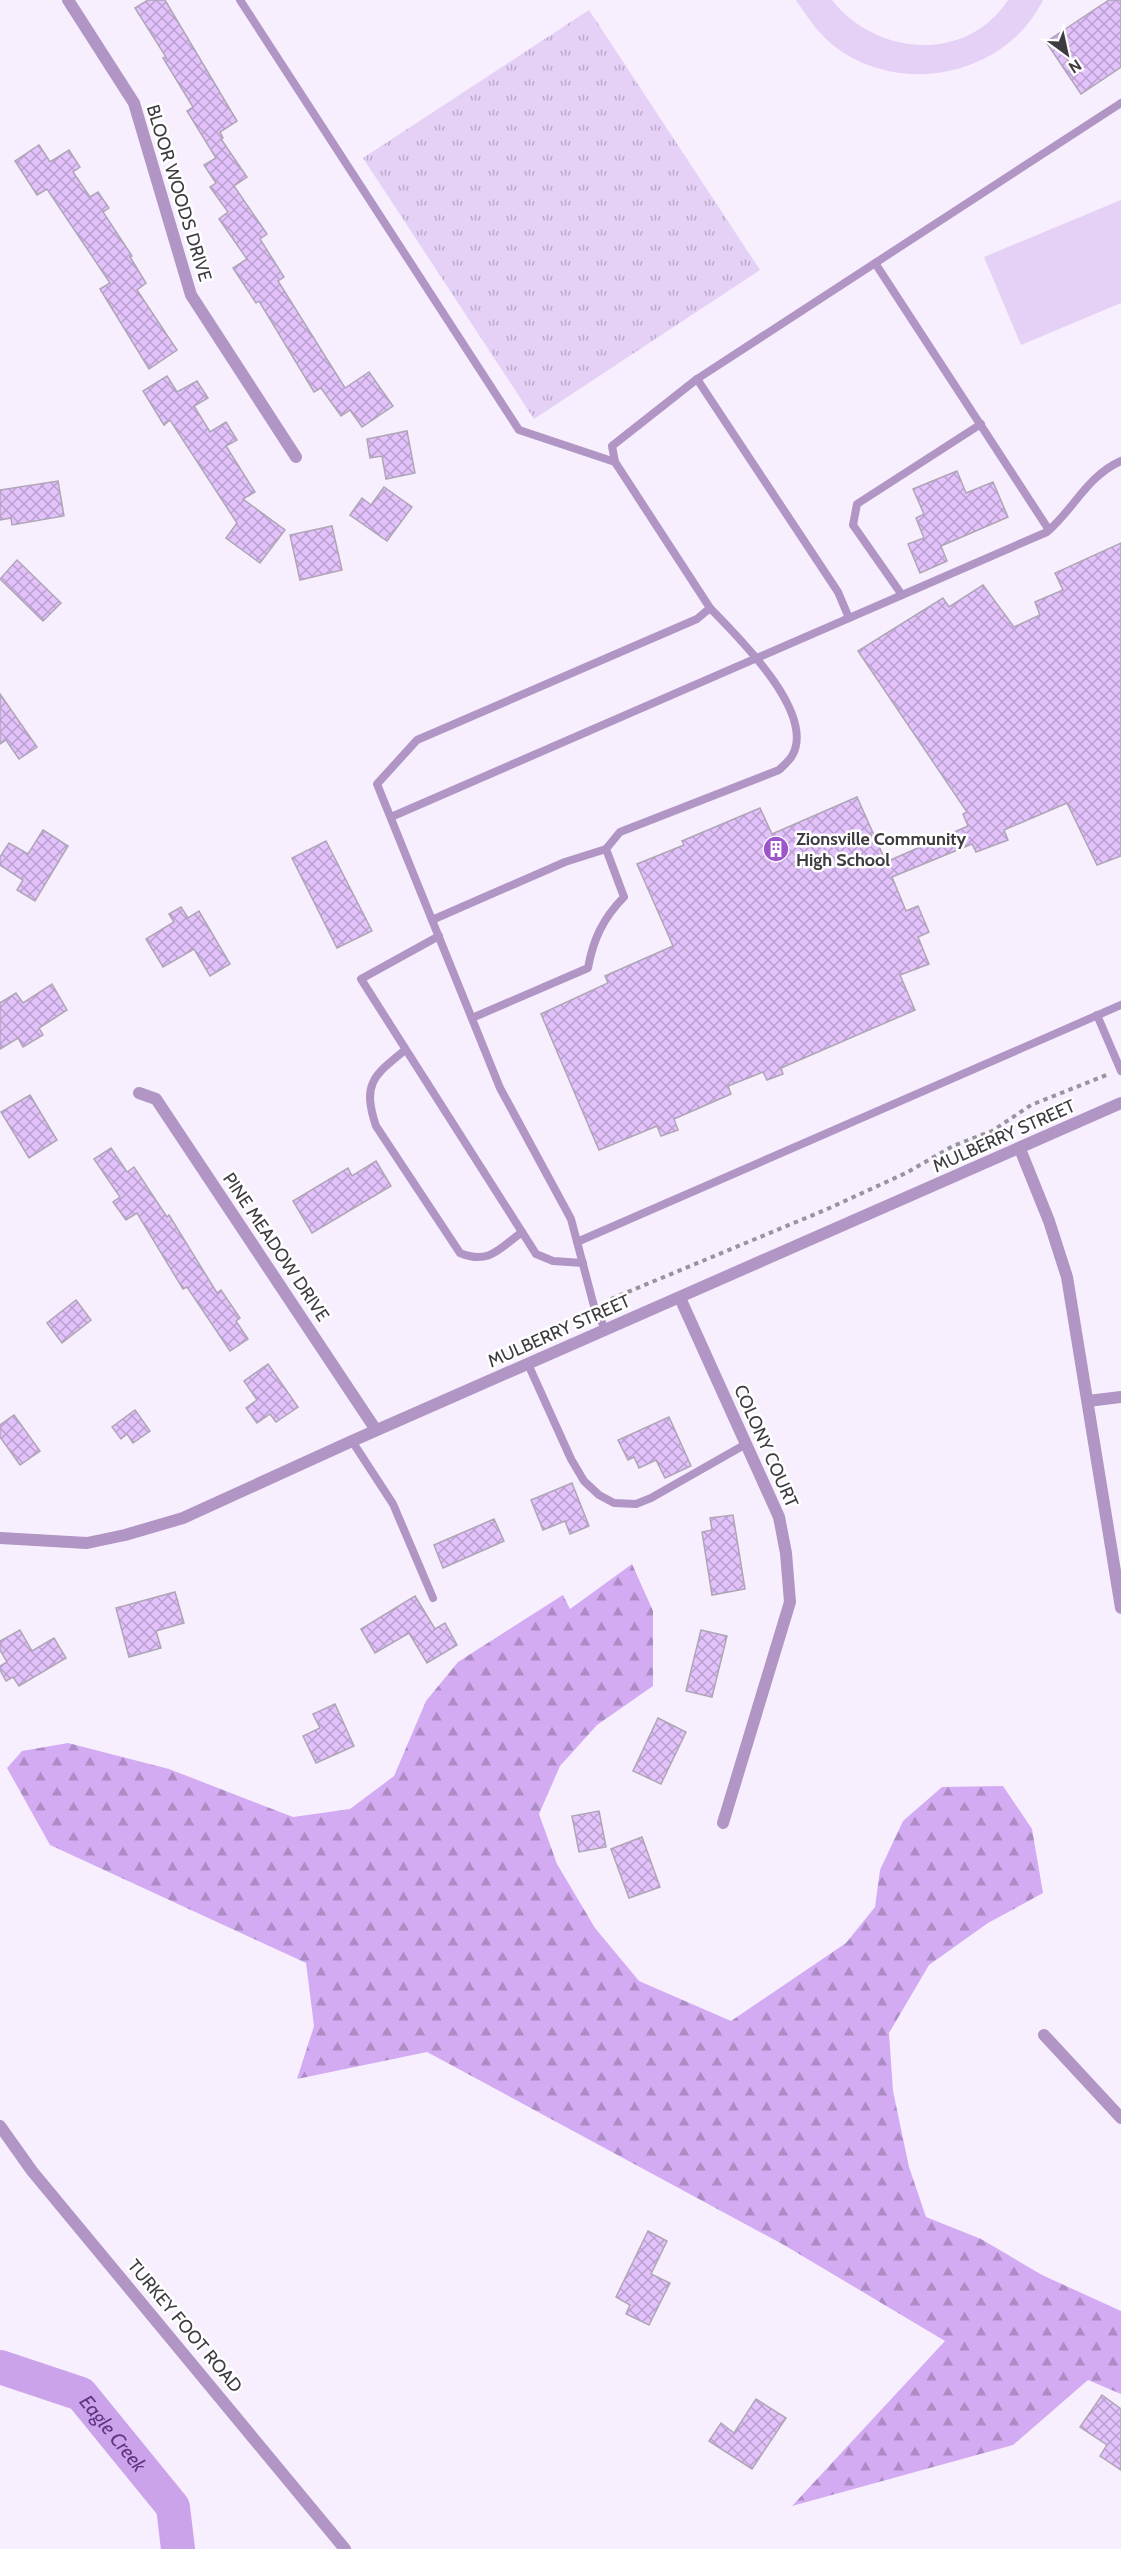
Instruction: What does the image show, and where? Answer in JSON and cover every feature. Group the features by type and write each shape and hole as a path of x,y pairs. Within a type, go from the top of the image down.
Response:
{"street":[{"name":"BLOOR WOODS DRIVE","path":"69,0 134,103 191,295 296,457"},
{"name":"PINE MEADOW DRIVE","path":"139,1093 156,1099 376,1430"},
{"name":"MULBERRY STREET","path":"0,1538 87,1543 125,1535 183,1518 376,1430 1121,1103"},
{"path":"1020,1149 1049,1221 1067,1277 1121,1608"},
{"name":"COLONY COURT","path":"680,1298 779,1517 786,1552 790,1602 723,1823"},
{"path":"1088,1401 1121,1397"},
{"path":"1044,2035 1121,2118"},
{"name":"TURKEY FOOT ROAD","path":"0,2126 32,2171 345,2549"}],"lane":[{"path":"240,0 519,430 615,462"},
{"path":"432,920 565,862 606,849 620,832 779,770 792,756 795,723 788,703 758,658 710,608 615,462 612,446 697,380 1121,103"},
{"path":"875,263 1049,530"},
{"path":"697,380 838,592 849,618"},
{"path":"902,595 853,525 857,504 981,424"},
{"path":"391,817 1049,530 1063,518 1076,497 1105,468 1121,461"},
{"path":"606,1331 594,1306 571,1219 500,1088 377,784 417,741 697,619 710,608"},
{"path":"472,1018 588,968 593,941 615,906 624,897 606,849"},
{"path":"439,936 361,979 536,1254 554,1261 583,1263"},
{"path":"577,1242 1121,1005"},
{"path":"1097,1015 1121,1070"},
{"path":"405,1050 383,1068 370,1086 369,1104 376,1126 460,1253 474,1259 486,1258 522,1232"},
{"path":"528,1364 571,1459 584,1481 599,1495 614,1503 636,1504 651,1498 746,1444"},
{"path":"352,1441 393,1504 433,1598"}],"path":[{"path":"611,1299 825,1210 906,1173 953,1146 992,1131 1031,1105 1121,1070"}],"green space":[{"path":"796,0 832,0 850,19 872,33 896,41 921,45 945,43 969,35 990,21 1008,0 1043,0 1026,26 1004,47 978,62 949,71 919,74 889,71 860,62 828,41"},
{"path":"589,10 760,270 534,419 363,158"},
{"path":"1121,200 1121,303 1021,345 984,257"},
{"path":"632,1564 653,1611 653,1686 597,1725 560,1766 539,1814 557,1864 595,1928 639,1981 731,2021 846,1943 875,1907 880,1870 903,1821 942,1787 1003,1786 1032,1829 1043,1893 988,1923 929,1965 889,2033 893,2091 909,2167 926,2217 981,2239 1042,2275 1121,2311 1121,2394 1088,2380 1013,2445 792,2506 945,2341 784,2245 427,2052 297,2079 314,2026 306,1963 50,1845 7,1768 22,1751 68,1743 169,1769 293,1817 350,1809 394,1776 426,1701 458,1662 563,1595 570,1609"}],"building":[{"path":"148,0 165,0 237,121 220,132 223,138 221,139 247,177 234,186 267,234 260,239 284,277 278,281 345,388 369,372 393,406 362,427 350,410 341,416 321,388 314,392 259,301 256,303 233,268 247,259 219,219 228,212 210,187 216,183 204,165 216,158 187,111 193,107 163,58 166,57 135,8"},
{"path":"1109,0 1121,0 1121,67 1081,94 1046,42"},
{"path":"39,145 50,162 69,150 80,167 73,172 90,197 98,192 109,208 103,212 132,256 130,257 146,283 137,290 177,350 149,369 100,289 110,283 47,189 37,195 15,161"},
{"path":"167,376 177,392 197,381 208,398 194,406 210,432 226,422 237,440 226,446 255,492 243,499 285,530 260,563 226,538 237,523 170,420 164,425 143,391"},
{"path":"407,431 415,473 386,479 382,456 370,458 367,439"},
{"path":"957,471 966,493 993,482 1008,517 941,546 947,561 920,573 908,544 924,538 916,518 924,514 913,489"},
{"path":"58,481 64,516 12,525 11,518 0,520 0,490"},
{"path":"384,487 412,507 387,541 350,515 362,498 371,505"},
{"path":"332,526 342,570 300,580 290,535"},
{"name":"Zionsville Community High School","path":"1121,543 1121,856 1097,865 1067,803 1004,830 1008,840 976,852 972,844 892,877 906,911 918,906 929,932 918,937 929,964 900,975 915,1010 781,1068 783,1074 767,1080 763,1072 728,1086 731,1094 674,1119 678,1130 661,1136 657,1126 599,1150 541,1014 608,983 605,976 673,946 637,864 684,845 682,841 760,808 772,834 857,797 886,862 968,826 963,814 967,812 858,651 943,598 949,607 983,585 1014,627 1040,615 1035,602 1063,590 1055,573"},
{"path":"17,560 61,603 43,621 0,579"},
{"path":"0,694 37,747 19,759 6,740 0,744"},
{"path":"43,830 68,846 35,901 17,890 23,880 0,865 0,857 9,843 28,854"},
{"path":"326,841 372,931 337,948 292,858"},
{"path":"181,907 188,918 199,911 230,964 210,976 194,949 163,967 146,939 174,922 169,914"},
{"path":"52,984 67,1010 39,1028 43,1035 23,1047 18,1038 0,1049 0,1003 16,993 23,1003"},
{"path":"30,1095 57,1140 29,1158 1,1112"},
{"path":"111,1148 127,1172 134,1167 167,1217 169,1215 217,1293 221,1290 240,1318 236,1321 248,1339 230,1351 187,1287 183,1289 137,1213 126,1220 113,1202 120,1197 94,1159"},
{"path":"376,1161 391,1186 312,1233 293,1201 348,1168 352,1176"},
{"path":"76,1300 91,1320 62,1343 47,1323"},
{"path":"268,1364 298,1407 276,1422 270,1414 257,1423 246,1408 257,1400 244,1381"},
{"path":"135,1410 150,1431 133,1443 127,1434 121,1439 112,1427"},
{"path":"14,1415 40,1451 20,1465 0,1437 0,1425"},
{"path":"669,1417 691,1466 665,1478 656,1460 639,1468 634,1457 628,1460 618,1440"},
{"path":"572,1483 589,1526 570,1534 565,1521 543,1530 531,1500"},
{"path":"733,1515 745,1589 712,1595 702,1532 712,1530 710,1518"},
{"path":"494,1519 504,1541 443,1568 434,1545"},
{"path":"175,1592 184,1623 156,1631 161,1648 129,1657 116,1608"},
{"path":"415,1596 435,1629 445,1623 457,1645 427,1663 409,1633 375,1653 361,1629"},
{"path":"20,1630 32,1651 54,1638 66,1658 19,1686 13,1677 6,1681 0,1670 0,1666 7,1662 0,1650 0,1641"},
{"path":"701,1630 727,1636 712,1697 686,1691"},
{"path":"335,1704 354,1746 316,1763 303,1736 320,1728 313,1714"},
{"path":"658,1718 686,1732 661,1784 633,1771"},
{"path":"599,1811 606,1847 579,1852 572,1816"},
{"path":"642,1837 660,1887 629,1898 611,1849"},
{"path":"648,2231 667,2241 651,2274 670,2283 649,2325 626,2314 630,2305 616,2297"},
{"path":"1102,2395 1121,2409 1121,2470 1100,2456 1107,2445 1080,2427"},
{"path":"756,2399 786,2418 752,2469 709,2441 721,2423 734,2433"}],"waterway":[{"name":"Eagle Creek","path":"0,2367 81,2394 173,2507 178,2549"}],"place":[{"name":"Zionsville Community High School","path":"776,849"}]}
